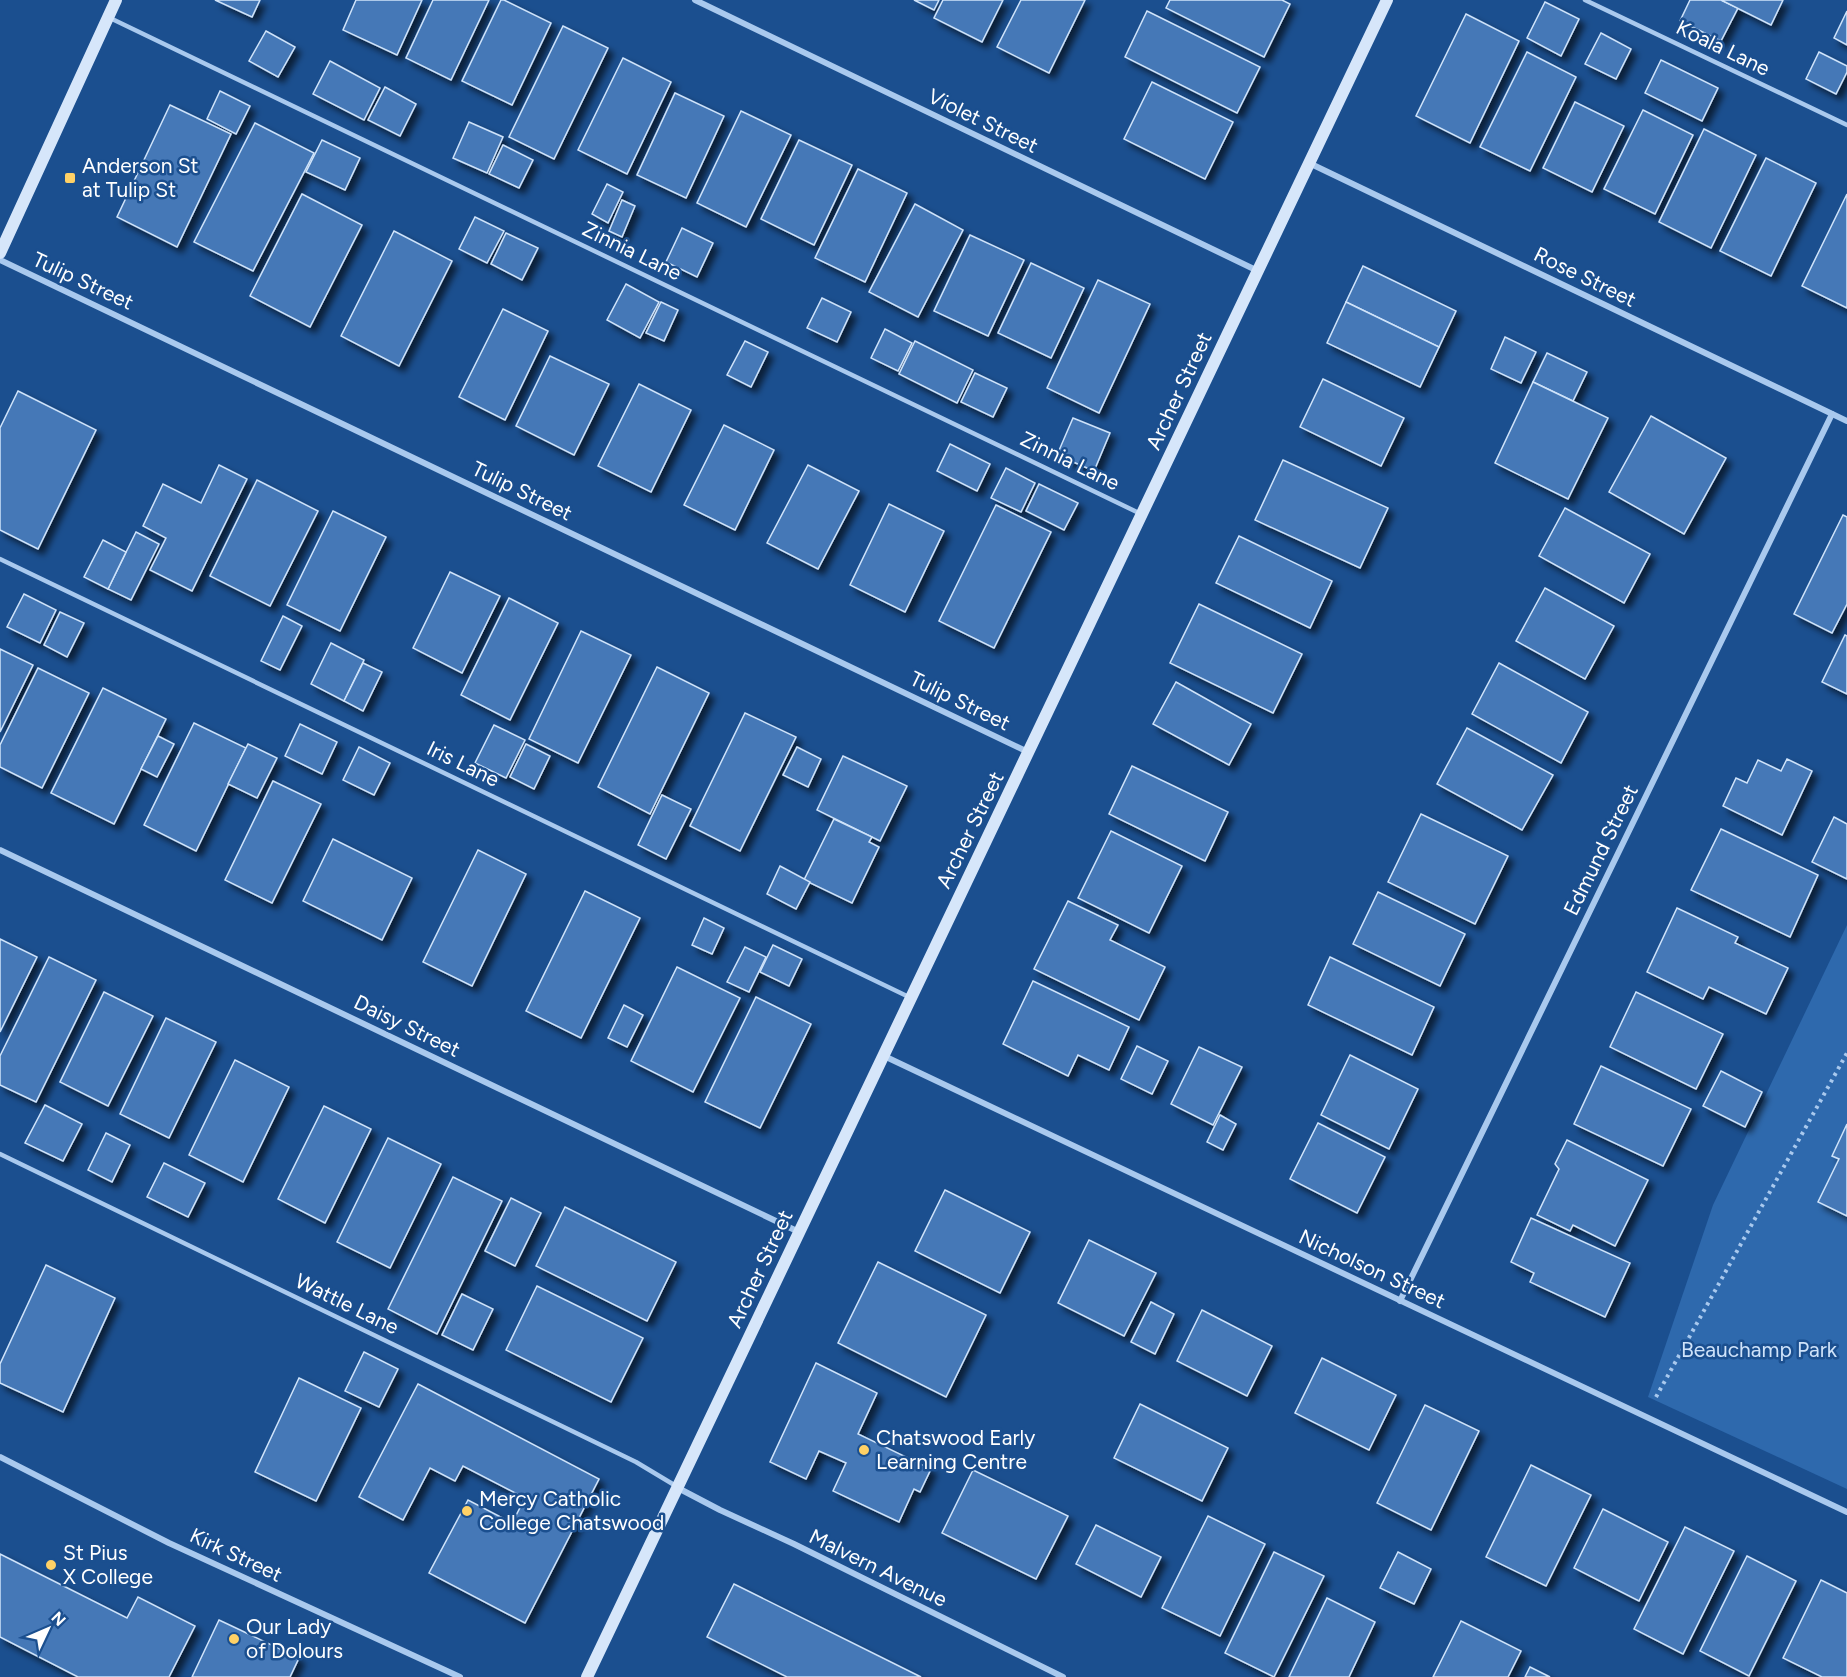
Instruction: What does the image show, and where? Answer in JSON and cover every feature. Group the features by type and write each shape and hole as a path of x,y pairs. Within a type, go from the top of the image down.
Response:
{"main road":[{"path":"0,253 116,0"},
{"name":"Archer Street","path":"587,1677 1387,0"}],"street":[{"name":"Violet Street","path":"695,0 1258,271"},
{"name":"Rose Street","path":"1310,163 1847,422"},
{"name":"Tulip Street","path":"0,260 1029,752"},
{"name":"Edmund Street","path":"1400,1301 1832,414"},
{"name":"Daisy Street","path":"0,850 799,1232"},
{"name":"Nicholson Street","path":"884,1056 1847,1512"},
{"name":"Kirk Street","path":"0,1457 169,1543 460,1677"},
{"name":"Malvern Avenue","path":"678,1488 1063,1677"}],"lane":[{"name":"Koala Lane","path":"1585,0 1847,126"},
{"name":"Zinnia Lane","path":"108,16 1142,514"},
{"name":"Iris Lane","path":"0,559 911,998"},
{"name":"Wattle Lane","path":"0,1154 636,1462 678,1488"}],"path":[{"path":"1645,1416 1847,1053"}],"green space":[{"name":"Beauchamp Park","path":"1847,925 1847,1489 1648,1397 1713,1205"}],"building":[{"path":"215,0 260,0 252,17"},
{"path":"356,0 422,0 397,55 343,30"},
{"path":"433,0 489,0 451,80 406,58"},
{"path":"501,0 551,23 512,105 462,81"},
{"path":"914,0 939,0 934,10"},
{"path":"943,0 1003,0 982,42 934,18"},
{"path":"1021,0 1085,0 1049,73 997,47"},
{"path":"1170,0 1282,0 1290,4 1264,57 1166,8"},
{"path":"1690,0 1721,0 1738,8 1721,41 1680,21"},
{"path":"1721,0 1783,0 1771,25"},
{"path":"1545,2 1579,19 1561,56 1527,38"},
{"path":"1147,11 1260,67 1237,113 1125,57"},
{"path":"1847,11 1847,45 1834,38"},
{"path":"1466,14 1519,41 1470,143 1416,116"},
{"path":"563,26 608,48 554,159 509,137"},
{"path":"266,31 295,47 278,77 249,61"},
{"path":"1601,33 1631,49 1616,79 1585,64"},
{"path":"1527,52 1576,77 1530,171 1480,147"},
{"path":"1819,52 1847,66 1847,72 1836,94 1806,79"},
{"path":"623,58 671,82 627,174 578,150"},
{"path":"1661,60 1718,88 1702,121 1645,93"},
{"path":"330,61 380,88 364,120 313,94"},
{"path":"1152,82 1233,122 1205,179 1124,139"},
{"path":"385,87 416,104 400,136 368,120"},
{"path":"220,91 250,106 236,134 207,119"},
{"path":"675,93 724,116 686,198 637,175"},
{"path":"1575,102 1624,126 1592,192 1543,168"},
{"path":"170,105 231,134 177,247 117,217"},
{"path":"1643,110 1693,135 1655,214 1604,189"},
{"path":"741,111 791,135 746,227 697,203"},
{"path":"469,122 503,137 487,173 453,158"},
{"path":"255,123 314,153 253,271 194,242"},
{"path":"1704,129 1756,155 1711,248 1659,222"},
{"path":"322,140 360,158 345,190 306,172"},
{"path":"799,140 852,165 814,245 761,219"},
{"path":"503,145 533,160 519,188 489,174"},
{"path":"1766,158 1816,183 1771,276 1720,251"},
{"path":"858,169 907,193 865,282 815,258"},
{"path":"607,184 623,192 608,223 592,214"},
{"path":"302,194 362,225 310,327 250,296"},
{"path":"1847,194 1847,308 1802,286"},
{"path":"622,200 635,206 622,237 609,231"},
{"path":"915,204 963,230 918,317 869,292"},
{"path":"475,217 504,231 487,263 459,249"},
{"path":"682,228 713,243 697,277 666,262"},
{"path":"394,231 452,261 399,366 341,336"},
{"path":"506,233 538,248 522,280 491,264"},
{"path":"970,235 1024,260 988,336 934,311"},
{"path":"1031,263 1084,288 1051,358 998,333"},
{"path":"1363,266 1456,311 1439,347 1346,302"},
{"path":"1098,280 1150,304 1099,413 1047,388"},
{"path":"626,284 659,302 640,338 607,320"},
{"path":"822,298 851,312 837,342 807,328"},
{"path":"661,302 678,310 664,341 646,333"},
{"path":"1346,302 1439,347 1420,387 1327,343"},
{"path":"503,309 548,331 505,420 459,397"},
{"path":"885,329 912,343 898,371 871,358"},
{"path":"1505,337 1536,352 1521,383 1491,369"},
{"path":"745,341 768,352 751,387 727,375"},
{"path":"915,341 973,370 957,403 899,374"},
{"path":"1547,353 1587,372 1573,401 1533,382"},
{"path":"550,356 609,384 574,455 516,426"},
{"path":"975,373 1007,388 993,417 961,402"},
{"path":"1323,379 1404,418 1381,466 1300,427"},
{"path":"1533,382 1608,418 1568,499 1495,463"},
{"path":"639,384 691,410 651,492 598,466"},
{"path":"18,391 96,430 38,549 0,530 0,428"},
{"path":"1651,416 1726,458 1684,534 1609,492"},
{"path":"1073,418 1110,433 1094,471 1057,455"},
{"path":"724,425 774,450 735,530 684,505"},
{"path":"950,444 990,464 977,491 937,471"},
{"path":"1283,460 1388,508 1360,568 1255,520"},
{"path":"219,465 247,479 192,591 150,570 166,538 143,526 163,484 201,503"},
{"path":"808,465 859,491 818,569 767,543"},
{"path":"1006,468 1035,483 1021,512 991,498"},
{"path":"257,480 318,511 270,606 210,576"},
{"path":"1039,484 1078,503 1064,530 1026,511"},
{"path":"889,504 944,531 905,612 850,585"},
{"path":"996,505 1051,532 994,648 939,621"},
{"path":"1565,508 1650,554 1624,603 1539,556"},
{"path":"333,511 386,537 340,631 287,605"},
{"path":"1843,515 1847,517 1847,604 1832,633 1794,614"},
{"path":"136,532 159,544 131,600 108,589"},
{"path":"1239,536 1332,581 1310,628 1216,583"},
{"path":"103,540 126,552 108,589 84,577"},
{"path":"450,572 500,596 462,673 413,648"},
{"path":"1545,588 1614,626 1585,679 1516,641"},
{"path":"24,594 56,610 40,643 7,627"},
{"path":"509,598 558,623 510,720 461,695"},
{"path":"1199,604 1302,654 1273,713 1170,663"},
{"path":"60,612 84,623 67,657 44,645"},
{"path":"283,616 302,626 280,670 261,661"},
{"path":"581,631 631,655 578,763 529,739"},
{"path":"1845,635 1847,636 1847,694 1822,682"},
{"path":"331,643 364,660 344,701 311,684"},
{"path":"0,649 33,665 0,732"},
{"path":"363,663 382,672 363,711 344,701"},
{"path":"1499,663 1588,712 1561,763 1472,714"},
{"path":"657,667 709,693 650,814 598,787"},
{"path":"38,668 89,693 42,788 0,767 0,745"},
{"path":"1176,682 1251,724 1229,765 1153,724"},
{"path":"103,688 166,719 114,824 51,793"},
{"path":"745,713 796,737 740,851 690,826"},
{"path":"194,723 246,748 196,851 144,825"},
{"path":"300,724 337,742 322,774 285,756"},
{"path":"494,725 525,740 506,778 475,763"},
{"path":"1467,728 1553,775 1522,830 1437,784"},
{"path":"158,736 174,744 157,777 141,769"},
{"path":"248,744 277,758 257,798 228,784"},
{"path":"526,744 550,756 534,789 510,777"},
{"path":"359,747 390,763 374,795 343,780"},
{"path":"797,747 821,759 808,787 783,775"},
{"path":"843,756 907,786 880,841 817,810"},
{"path":"1787,759 1812,771 1782,835 1723,806 1736,778 1747,783 1758,760 1781,771"},
{"path":"1132,766 1228,812 1205,861 1109,814"},
{"path":"273,781 321,804 272,903 225,880"},
{"path":"662,795 691,809 666,859 638,845"},
{"path":"1421,814 1508,856 1475,924 1388,882"},
{"path":"1834,817 1847,824 1847,879 1812,862"},
{"path":"834,819 872,837 869,842 879,847 852,903 804,880"},
{"path":"1721,829 1818,875 1790,937 1691,890"},
{"path":"1111,831 1182,866 1149,933 1078,898"},
{"path":"333,839 412,878 382,940 303,901"},
{"path":"478,850 526,874 472,986 423,962"},
{"path":"780,866 810,882 796,909 767,894"},
{"path":"585,891 640,918 581,1038 526,1011"},
{"path":"1378,892 1465,934 1440,986 1353,944"},
{"path":"1068,901 1118,925 1110,940 1165,967 1139,1020 1034,969"},
{"path":"1677,908 1738,937 1735,943 1788,968 1766,1014 1709,987 1703,999 1647,972"},
{"path":"704,918 724,928 712,954 692,945"},
{"path":"0,939 37,957 0,1032"},
{"path":"773,945 802,959 789,986 760,972"},
{"path":"745,947 766,957 749,992 727,982"},
{"path":"49,957 96,980 36,1102 0,1085 0,1056"},
{"path":"1330,957 1434,1007 1412,1055 1308,1005"},
{"path":"677,967 740,998 693,1092 631,1061"},
{"path":"1033,981 1129,1027 1109,1070 1078,1055 1068,1076 1003,1044"},
{"path":"104,992 153,1016 108,1106 60,1082"},
{"path":"1636,992 1723,1034 1696,1089 1610,1047"},
{"path":"756,997 811,1024 760,1128 705,1102"},
{"path":"624,1005 643,1015 627,1047 608,1038"},
{"path":"166,1018 216,1042 169,1138 120,1114"},
{"path":"1137,1046 1168,1061 1152,1094 1121,1079"},
{"path":"1199,1047 1242,1067 1213,1125 1171,1104"},
{"path":"1350,1055 1418,1089 1389,1149 1321,1115"},
{"path":"235,1060 289,1087 243,1182 189,1155"},
{"path":"1601,1066 1691,1109 1663,1166 1574,1124"},
{"path":"1721,1071 1762,1092 1745,1127 1703,1106"},
{"path":"45,1105 82,1124 63,1161 25,1143"},
{"path":"324,1106 371,1129 325,1223 278,1199"},
{"path":"1220,1115 1236,1124 1223,1150 1207,1142"},
{"path":"1318,1123 1385,1157 1357,1213 1290,1179"},
{"path":"1847,1124 1847,1216 1818,1202 1839,1159 1832,1156"},
{"path":"106,1133 130,1145 112,1182 88,1170"},
{"path":"388,1138 441,1164 390,1268 337,1242"},
{"path":"1567,1140 1648,1180 1615,1246 1573,1225 1570,1231 1537,1215 1559,1169 1555,1164"},
{"path":"164,1163 205,1183 188,1217 147,1197"},
{"path":"453,1177 502,1201 437,1334 388,1309"},
{"path":"945,1190 1030,1232 1000,1293 915,1251"},
{"path":"511,1198 541,1213 515,1266 485,1251"},
{"path":"565,1207 676,1262 647,1321 536,1266"},
{"path":"1531,1218 1630,1263 1605,1317 1530,1282 1534,1273 1511,1262"},
{"path":"1089,1240 1156,1273 1124,1336 1058,1303"},
{"path":"878,1262 986,1315 946,1397 838,1343"},
{"path":"46,1265 115,1298 63,1412 0,1383 0,1364"},
{"path":"537,1286 643,1338 611,1402 506,1350"},
{"path":"462,1294 493,1309 473,1350 442,1335"},
{"path":"1151,1302 1174,1314 1155,1354 1131,1342"},
{"path":"1202,1310 1272,1346 1247,1396 1177,1361"},
{"path":"364,1352 398,1369 379,1407 345,1391"},
{"path":"1322,1358 1396,1395 1369,1450 1295,1413"},
{"path":"816,1363 877,1393 858,1434 931,1469 920,1492 914,1489 899,1522 833,1491 846,1463 819,1451 806,1479 770,1462"},
{"path":"299,1378 361,1408 316,1501 255,1472"},
{"path":"418,1384 599,1479 525,1623 429,1573 468,1500 512,1523 525,1498 463,1466 455,1481 430,1468 403,1520 359,1497"},
{"path":"1140,1404 1228,1448 1202,1501 1114,1458"},
{"path":"1425,1405 1479,1431 1431,1530 1377,1503"},
{"path":"1531,1465 1591,1495 1546,1586 1486,1557"},
{"path":"973,1470 1068,1516 1036,1579 942,1533"},
{"path":"1603,1509 1668,1542 1639,1601 1574,1568"},
{"path":"1208,1516 1265,1544 1220,1636 1162,1608"},
{"path":"1096,1525 1161,1557 1141,1597 1076,1564"},
{"path":"1685,1527 1734,1551 1683,1654 1634,1629"},
{"path":"1274,1552 1324,1576 1274,1677 1225,1653"},
{"path":"1398,1552 1431,1569 1414,1604 1380,1588"},
{"name":"St Pius X College","path":"0,1554 127,1618 138,1597 195,1626 169,1677 78,1677 0,1637"},
{"path":"1747,1556 1796,1581 1749,1676 1700,1651"},
{"path":"1821,1580 1847,1593 1847,1677 1822,1677 1783,1658"},
{"path":"734,1584 921,1677 787,1677 707,1637"},
{"path":"1327,1598 1375,1622 1349,1677 1289,1677"},
{"name":"Our Lady of Dolours","path":"219,1620 299,1658 290,1677 192,1677"},
{"path":"1461,1621 1521,1651 1508,1677 1433,1677"},
{"path":"1530,1667 1550,1677 1525,1677"}],"place":[{"name":"Anderson St at Tulip St","path":"70,178"},
{"name":"Chatswood Early Learning Centre","path":"864,1450"},
{"name":"Mercy Catholic College Chatswood","path":"467,1511"},
{"name":"St Pius X College","path":"51,1565"},
{"name":"Our Lady of Dolours","path":"234,1639"}]}
